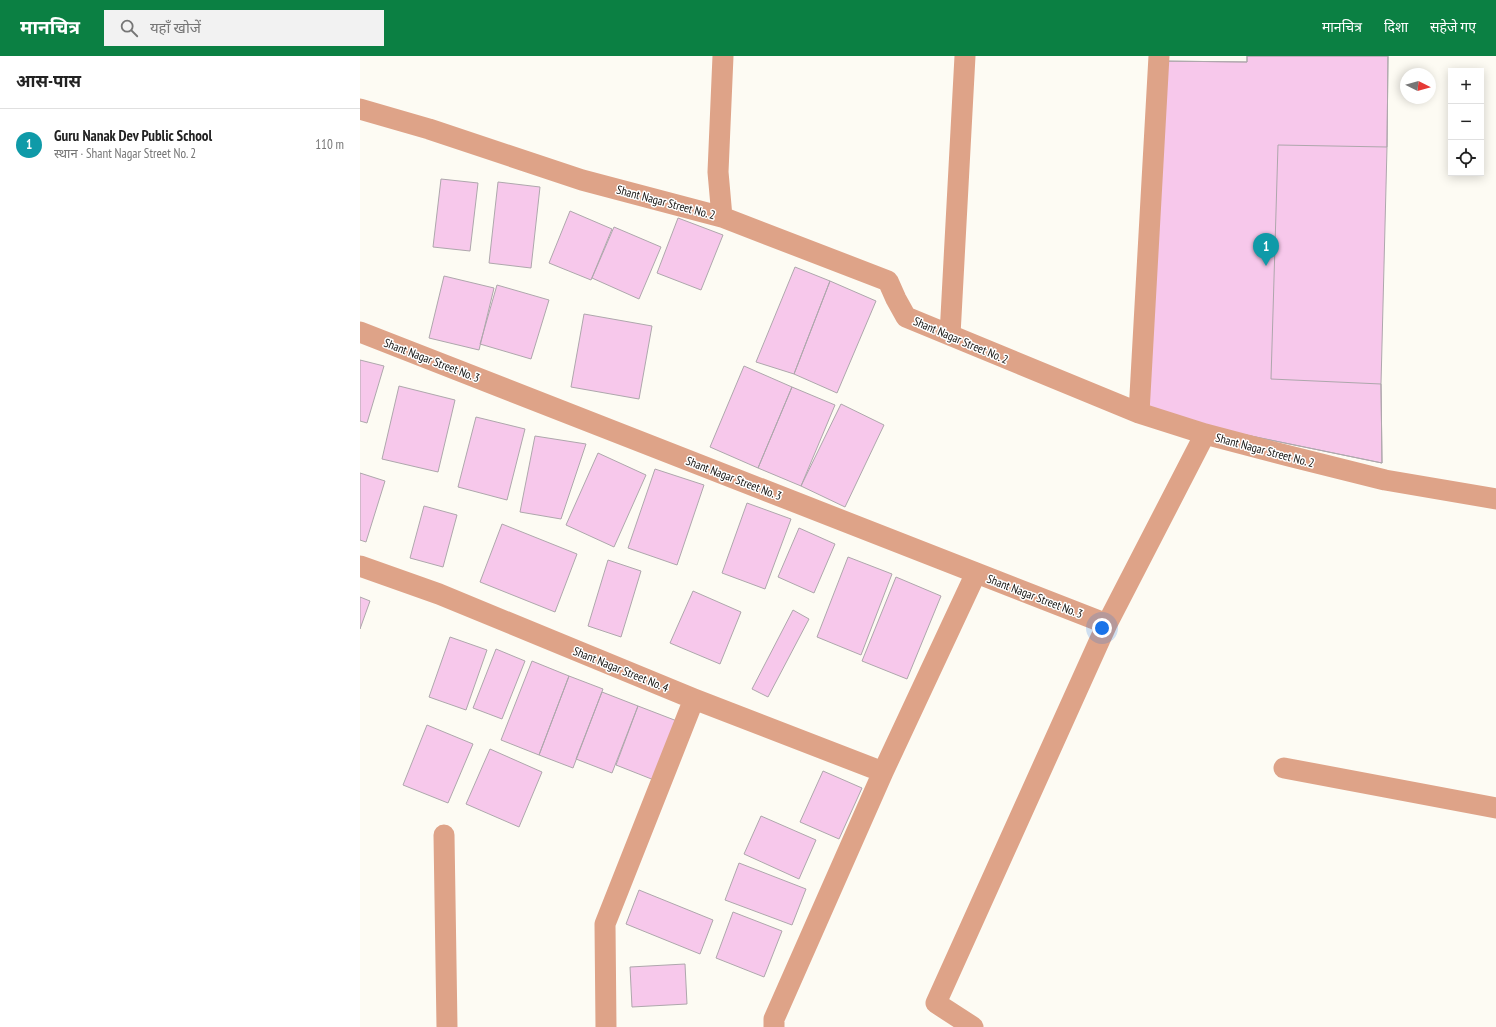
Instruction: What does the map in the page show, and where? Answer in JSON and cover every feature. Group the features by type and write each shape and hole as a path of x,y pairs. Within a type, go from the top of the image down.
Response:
{"street":[{"path":"722,217 718,172 724,56"},
{"path":"950,335 965,56"},
{"path":"1139,413 1159,56"},
{"name":"Shant Nagar Street No. 2","path":"360,110 429,129 582,180 722,217 888,281 896,300 906,317 1139,413 1205,434 1385,480 1496,499"},
{"name":"Shant Nagar Street No. 3","path":"360,332 1107,624"},
{"path":"973,1027 936,1003 1107,624 1205,434"},
{"name":"Shant Nagar Street No. 4","path":"360,566 439,594 694,699 883,772"},
{"path":"774,1027 774,1018 883,772 976,573"},
{"path":"606,1027 605,924 694,699"},
{"path":"1284,768 1496,808"},
{"path":"444,835 447,1027"}],"building":[{"path":"1247,56 1388,56 1387,147 1278,145 1271,379 1381,384 1382,463 1139,413 1159,61 1247,62"},
{"path":"1247,56 1388,56 1381,384 1382,463 1139,413 1159,61 1247,62"},
{"path":"441,179 478,183 470,251 433,247"},
{"path":"498,182 540,187 531,268 489,263"},
{"path":"570,211 612,229 591,280 549,263"},
{"path":"678,218 723,235 701,290 657,273"},
{"path":"614,227 661,247 639,299 592,278"},
{"path":"795,267 830,281 794,374 756,362"},
{"path":"444,276 494,288 479,350 429,338"},
{"path":"830,281 876,301 837,393 794,374"},
{"path":"497,285 549,300 531,359 480,344"},
{"path":"584,314 652,326 639,399 571,387"},
{"path":"360,360 384,366 367,423 360,421"},
{"path":"744,366 792,387 758,468 710,447"},
{"path":"399,386 455,400 438,472 382,459"},
{"path":"792,387 835,405 801,486 758,468"},
{"path":"841,404 884,425 845,507 801,486"},
{"path":"476,417 525,429 507,500 458,487"},
{"path":"535,436 586,444 561,519 520,512"},
{"path":"598,453 646,475 614,547 566,525"},
{"path":"655,469 704,485 677,565 628,548"},
{"path":"360,473 385,481 366,542 360,540"},
{"path":"747,503 791,519 765,589 722,573"},
{"path":"424,506 457,515 443,567 410,558"},
{"path":"502,524 577,554 555,612 480,582"},
{"path":"799,528 835,544 814,593 778,577"},
{"path":"848,557 892,574 861,655 817,637"},
{"path":"608,560 641,571 621,637 588,626"},
{"path":"896,577 941,596 907,679 862,661"},
{"path":"693,591 741,612 720,664 670,643"},
{"path":"360,597 370,601 360,629"},
{"path":"793,610 809,619 768,697 752,689"},
{"path":"450,637 487,650 466,710 429,697"},
{"path":"496,649 525,661 502,719 473,708"},
{"path":"532,661 569,676 539,755 501,740"},
{"path":"569,676 603,689 573,768 539,755"},
{"path":"602,692 638,706 612,773 576,759"},
{"path":"638,706 677,721 654,780 616,765"},
{"path":"427,725 473,744 448,803 403,785"},
{"path":"490,749 542,772 519,827 466,804"},
{"path":"823,771 862,788 839,839 800,822"},
{"path":"761,816 816,840 799,879 744,854"},
{"path":"739,863 806,889 792,925 725,900"},
{"path":"639,890 713,920 700,954 626,924"},
{"path":"733,912 782,931 764,977 716,958"},
{"path":"685,964 687,1004 632,1007 630,967"}],"place":[{"name":"Guru Nanak Dev Public School","path":"1266,266"}]}
